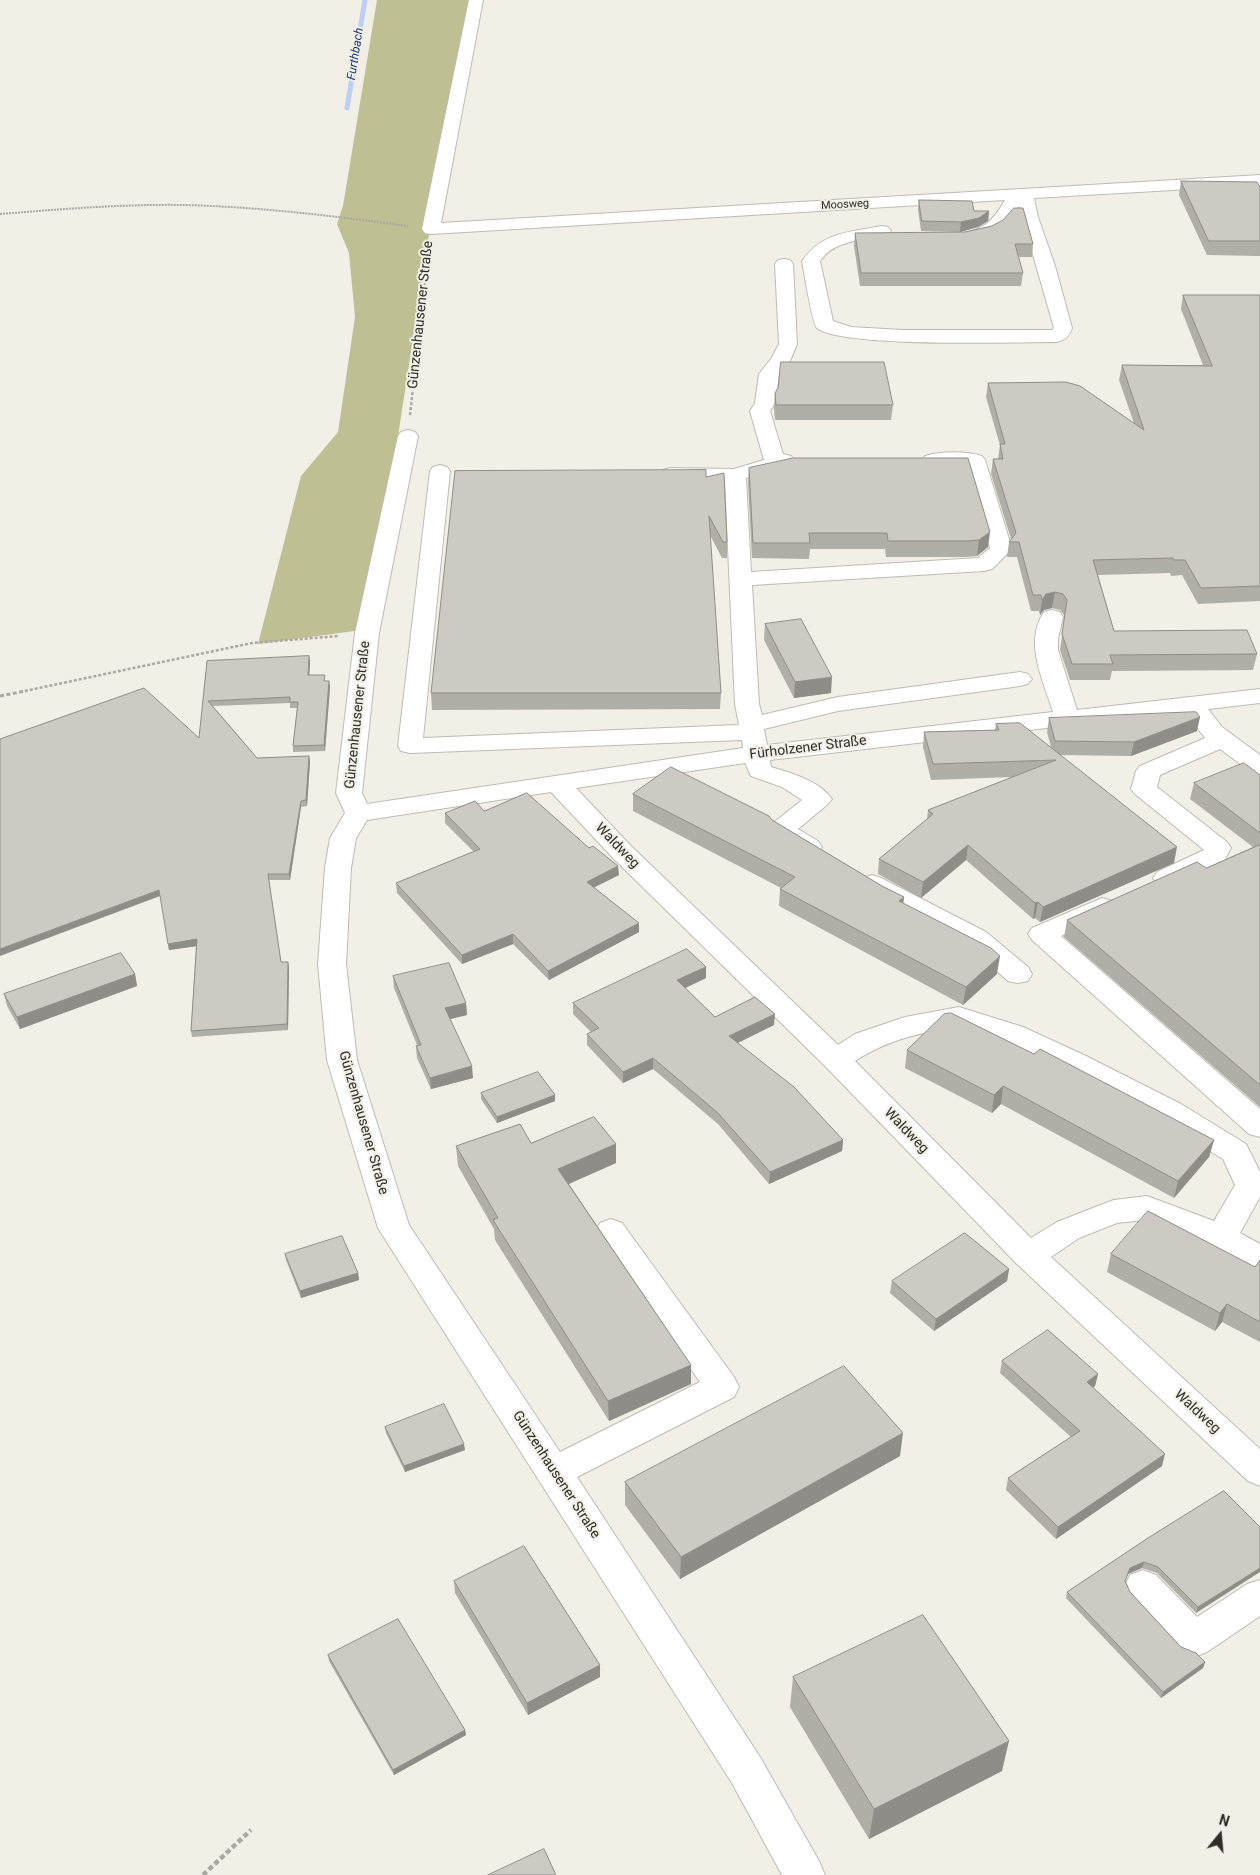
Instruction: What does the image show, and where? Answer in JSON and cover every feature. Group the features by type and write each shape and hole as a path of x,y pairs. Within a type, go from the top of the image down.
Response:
{"street":[{"name":"Günzenhausener Straße","path":"431,229 476,0"},
{"name":"Moosweg","path":"431,229 1021,193 1258,183"},
{"path":"874,203 890,233 841,240 815,253 811,261 824,324 841,332 904,336 1057,336 1062,332 1063,328 1046,266 1021,193"},
{"path":"950,238 972,238 990,231 1007,214 1021,193"},
{"path":"775,463 760,411 765,403 769,374 780,361 788,344 784,264"},
{"name":"Günzenhausener Straße","path":"408,436 367,634 349,793 358,812 342,838 338,868 332,964 342,1060 394,1228 746,1770 804,1875"},
{"path":"653,474 728,475 788,459 807,459"},
{"path":"741,579 984,564 1000,549 975,460 916,460"},
{"path":"401,470 450,471 410,746 748,736 838,704 1020,679"},
{"path":"728,475 741,579 748,736 760,771 791,782 819,799 780,830 828,859"},
{"path":"728,475 731,715 748,736"},
{"path":"1052,617 1046,639 1046,650 1067,718"},
{"name":"Fürholzener Straße","path":"358,812 558,784 748,736 1067,718 1260,696"},
{"path":"1191,703 1212,732 1260,767"},
{"path":"1222,739 1149,771 1144,789 1218,848 1214,857 1042,934 1260,1126"},
{"name":"Waldweg","path":"558,784 622,852 836,1060 1028,1255 1260,1470"},
{"path":"852,873 891,896 976,938 1018,974"},
{"path":"836,1060 865,1041 915,1024 959,1017 1014,1034 1076,1063 1170,1112 1235,1152 1250,1185 1221,1237"},
{"path":"1028,1255 1068,1230 1114,1212 1147,1208 1221,1237 1260,1259"},
{"path":"554,1472 722,1386 611,1231"},
{"path":"1143,1586 1194,1640 1260,1596"}],"path":[{"path":"0,214 97,207 205,206 339,216 431,229"},
{"name":"Günzenhausener Straße","path":"408,436 431,229"},
{"path":"0,696 252,643 367,634"},
{"path":"203,1875 251,1830"}],"green space":[{"path":"377,0 477,0 430,228 396,449 362,630 258,644 301,476 338,432 355,317 349,253 337,224 343,206"}],"building":[{"path":"1181,181 1257,182 1260,187 1260,241 1209,241"},
{"path":"919,200 972,201 974,211 989,211 979,218 961,222 922,221"},
{"path":"1014,208 1023,208 1033,244 1015,244 1023,273 861,273 855,233 965,232 992,226 1003,220"},
{"path":"1183,295 1260,295 1260,586 1201,588 1185,560 1174,560 1173,558 1093,560 1114,631 1247,630 1257,654 1110,655 1113,664 1072,664 1062,634 1067,600 1063,594 1055,592 1046,594 1042,600 1041,595 1033,595 1019,542 1009,542 1016,533 993,459 1003,459 1000,444 1005,444 988,383 1066,382 1080,386 1144,430 1122,365 1212,366"},
{"path":"781,362 884,362 893,405 776,405 775,393 778,388"},
{"path":"793,458 968,458 990,532 979,540 966,541 888,541 887,533 809,533 810,543 753,543 749,468"},
{"path":"706,470 706,477 724,473 727,542 723,542 709,516 721,693 431,693 455,471"},
{"path":"801,619 832,677 795,682 765,624"},
{"path":"309,656 308,675 325,675 324,681 329,681 324,745 293,746 298,702 290,702 290,697 208,701 257,758 309,756 306,800 301,801 289,874 268,874 281,962 288,962 287,1024 191,1031 197,939 168,944 159,890 0,949 0,739 144,688 199,738 207,661"},
{"path":"1196,712 1200,717 1134,742 1055,741 1049,718"},
{"path":"1020,723 1177,847 1043,907 1038,902 1035,903 968,845 923,882 879,859 933,814 928,810 1056,760 933,764 924,732 999,730 996,724"},
{"path":"1244,763 1260,775 1260,833 1194,783"},
{"path":"671,767 769,816 772,820 882,886 904,897 899,901 991,948 1000,956 966,987 780,889 795,877 633,794"},
{"path":"527,793 589,848 593,846 618,866 587,882 639,923 548,971 513,934 462,955 396,883 480,849 445,813 475,801 484,811"},
{"path":"1260,845 1260,1085 1067,920 1197,862 1206,868"},
{"path":"687,949 706,967 677,980 715,1017 755,997 775,1014 729,1036 794,1087 843,1140 770,1172 718,1113 653,1058 623,1072 587,1034 599,1028 573,1003"},
{"path":"121,953 135,974 17,1017 4,994"},
{"path":"449,963 466,1003 445,1008 472,1066 430,1078 416,1046 421,1045 393,976"},
{"path":"951,1013 1034,1054 1040,1049 1214,1140 1178,1181 1003,1086 994,1095 907,1050 944,1014"},
{"path":"538,1072 555,1095 497,1117 481,1093"},
{"path":"594,1117 616,1144 558,1169 691,1365 608,1401 493,1220 498,1218 456,1146 520,1124 531,1143"},
{"path":"1148,1211 1255,1267 1260,1260 1260,1322 1227,1304 1220,1313 1111,1254"},
{"path":"965,1233 1009,1269 936,1319 892,1281"},
{"path":"342,1236 358,1273 300,1291 285,1254"},
{"path":"1048,1330 1098,1374 1087,1382 1165,1454 1058,1527 1008,1478 1080,1431 1002,1361"},
{"path":"844,1366 903,1433 681,1557 625,1482"},
{"path":"444,1404 464,1444 404,1466 385,1427"},
{"path":"1224,1491 1260,1527 1260,1568 1198,1607 1158,1567 1144,1562 1130,1568 1125,1581 1130,1592 1181,1647 1196,1653 1205,1662 1163,1692 1067,1592 1148,1538"},
{"path":"524,1546 600,1665 527,1703 454,1581"},
{"path":"923,1615 1009,1741 874,1809 793,1677"},
{"path":"398,1619 465,1730 393,1770 328,1655"},
{"path":"544,1849 556,1875 488,1875"}],"waterway":[{"name":"Furthbach","path":"347,108 365,0"}]}
